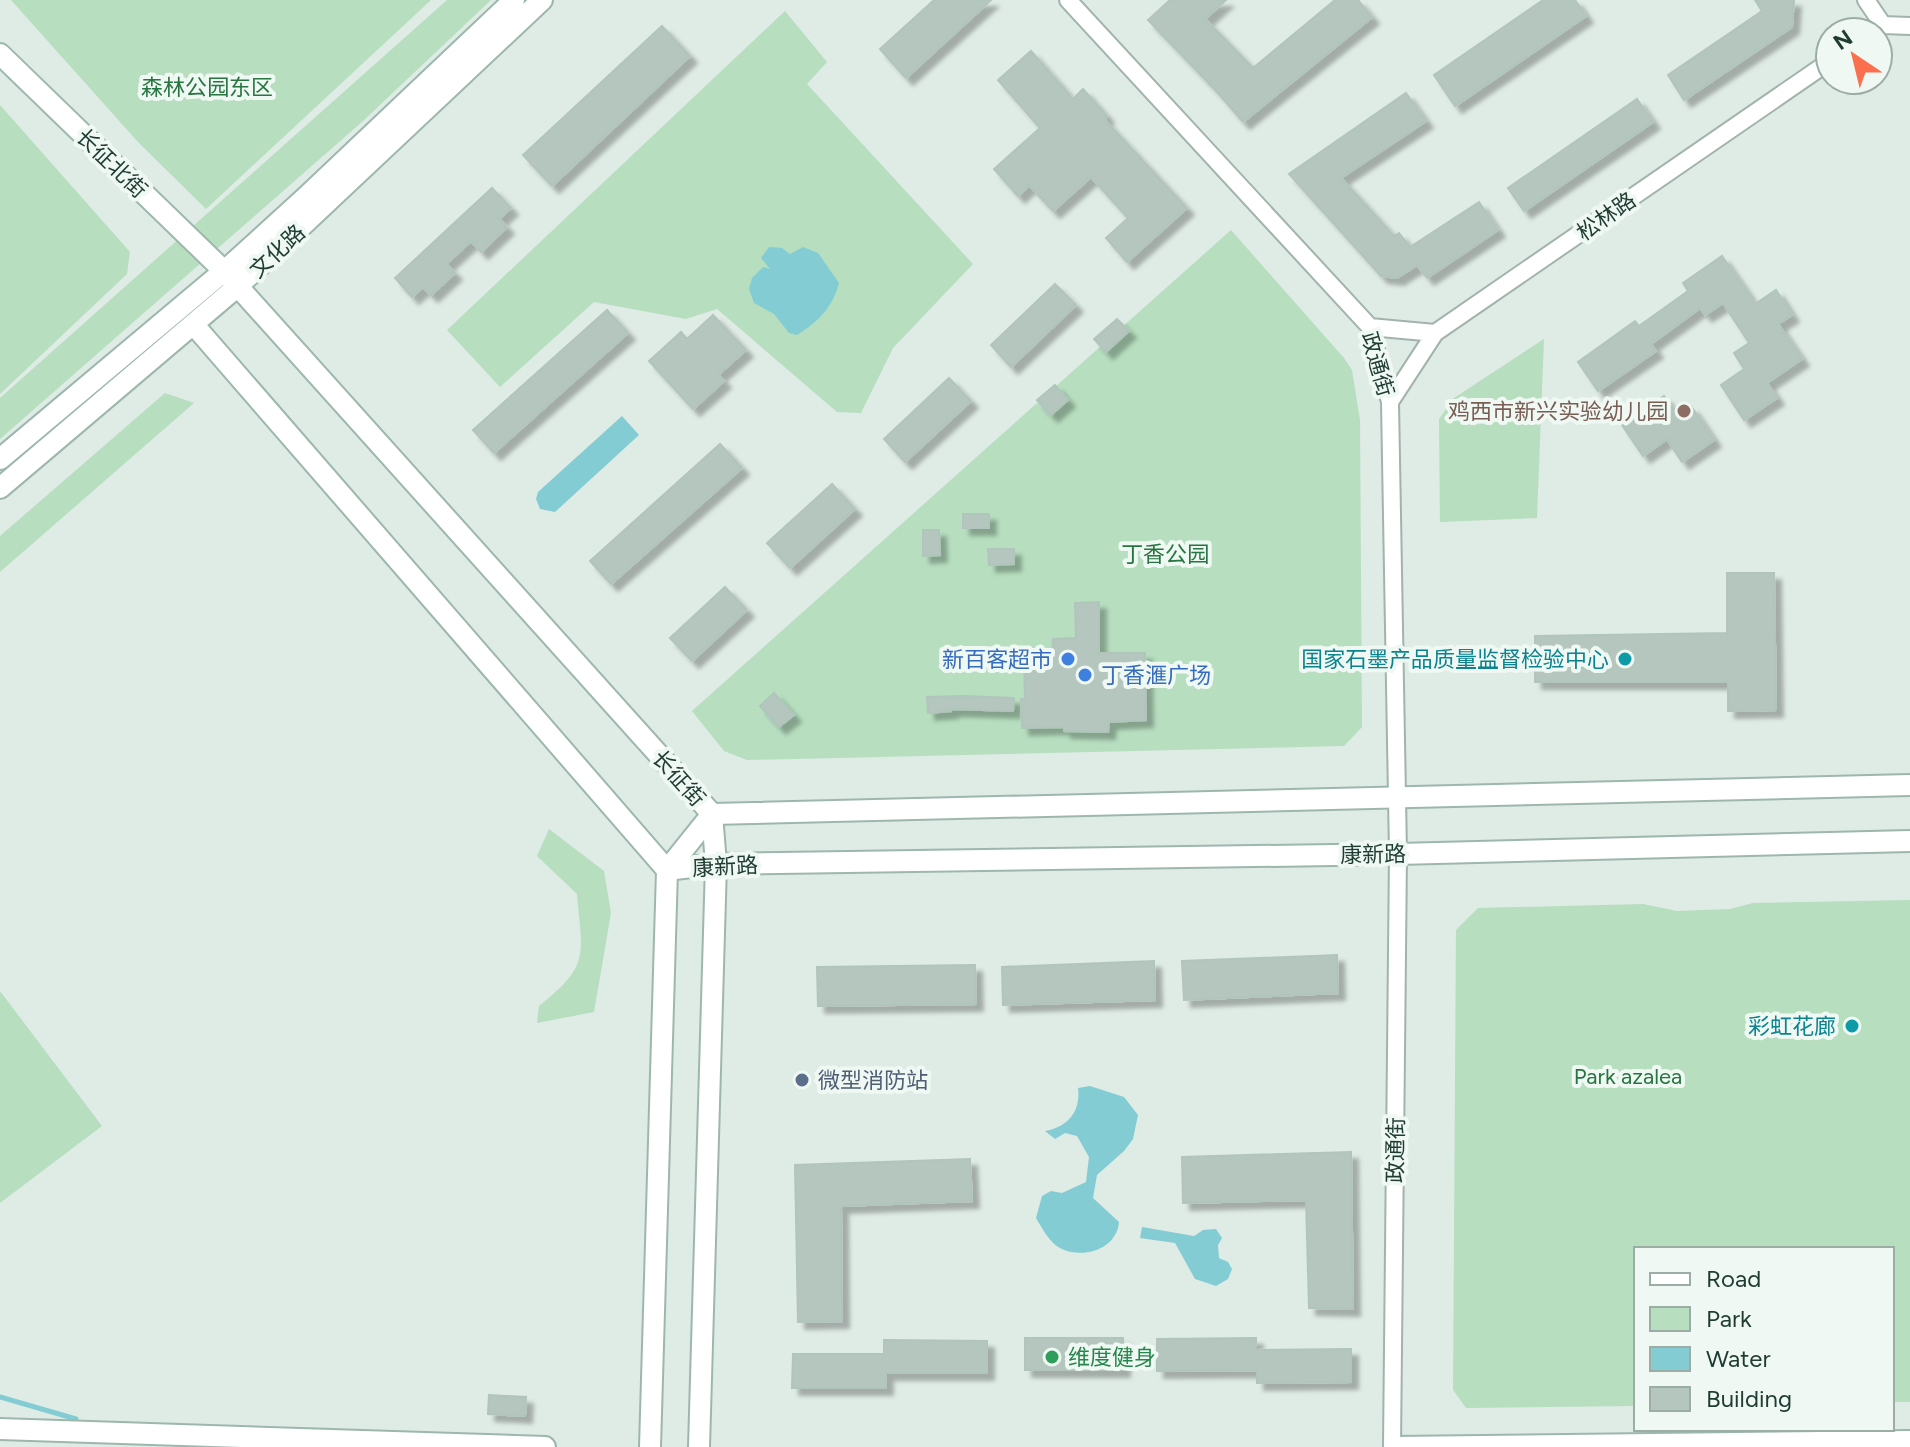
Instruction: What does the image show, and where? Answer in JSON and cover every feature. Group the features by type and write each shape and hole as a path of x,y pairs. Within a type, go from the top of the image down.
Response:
{"main road":[{"name":"文化路","path":"0,488 194,325 231,279 306,197 514,0"},
{"name":"文化路","path":"0,459 231,279 542,0"},
{"name":"长征北街","path":"0,54 231,279"},
{"name":"长征街","path":"231,279 712,814 716,864 699,1447"},
{"path":"194,325 667,870 650,1447"},
{"path":"712,814 1910,785"},
{"name":"康新路","path":"667,870 712,814"},
{"name":"康新路","path":"667,870 716,864 1398,854 1910,841"},
{"path":"0,1429 545,1447"},
{"path":"1393,1447 1910,1441"}],"street":[{"name":"政通街","path":"1068,0 1370,327 1390,402 1398,854 1393,1447"},
{"name":"松林路","path":"1435,333 1814,72"},
{"path":"1370,327 1435,333 1390,402"}],"green space":[{"name":"森林公园东区","path":"11,0 431,0 206,209 138,142"},
{"path":"447,0 491,0 363,121 0,439 0,398"},
{"path":"785,11 827,62 807,84 973,264 893,348 861,413 837,412 717,309 686,319 594,302 500,387 447,330"},
{"path":"0,105 130,252 127,274 0,394"},
{"name":"丁香公园","path":"1231,230 1352,370 1360,420 1362,727 1344,746 747,760 724,751 692,711"},
{"path":"1544,339 1537,518 1440,522 1439,419 1454,398"},
{"path":"165,393 194,403 0,572 0,536"},
{"path":"549,829 604,871 611,913 594,1012 537,1023 539,1006 568,980 575,969 581,945 577,894 537,856"},
{"name":"Park azalea","path":"1910,900 1910,1402 1894,1402 1894,1247 1634,1247 1634,1406 1466,1408 1453,1390 1456,930 1478,908 1643,904 1677,911 1730,909 1753,903"},
{"path":"0,991 102,1126 0,1203"}],"water":[{"path":"769,247 782,248 790,254 803,247 818,253 839,283 824,313 797,335 789,333 774,314 754,303 749,289 752,278 763,267 770,269 761,258"},
{"path":"622,416 639,435 555,512 540,509 536,499 538,492"},
{"path":"1090,1086 1124,1097 1138,1115 1133,1139 1097,1175 1093,1198 1119,1222 1117,1231 1106,1245 1079,1253 1056,1245 1036,1218 1042,1196 1051,1191 1062,1193 1086,1182 1089,1157 1077,1136 1065,1133 1055,1139 1045,1131 1060,1126 1071,1117 1077,1104 1078,1088"},
{"path":"1142,1227 1194,1236 1203,1230 1216,1229 1222,1238 1218,1245 1219,1258 1228,1262 1232,1269 1228,1279 1216,1286 1195,1279 1175,1243 1140,1238"}],"building":[{"path":"934,0 991,0 906,78 880,49"},
{"path":"1170,0 1226,0 1205,19 1253,68 1335,0 1358,0 1372,17 1243,122 1148,20"},
{"path":"1543,0 1575,0 1586,16 1455,106 1434,75"},
{"path":"1755,0 1794,0 1792,27 1684,100 1668,75 1762,11"},
{"path":"662,26 690,56 552,186 523,155"},
{"path":"1031,51 1073,99 1083,89 1107,116 1104,119 1187,208 1127,262 1106,238 1128,218 1091,177 1053,211 1029,185 1018,196 994,169 1040,128 998,80"},
{"path":"1406,93 1426,121 1341,178 1394,236 1399,233 1410,247 1479,202 1498,230 1427,278 1417,265 1397,278 1381,276 1289,174"},
{"path":"1637,99 1653,122 1524,211 1508,188"},
{"path":"492,188 511,208 499,219 507,227 481,252 471,241 446,264 455,273 431,295 423,287 412,297 395,278"},
{"path":"1722,256 1755,304 1776,290 1792,315 1778,324 1802,359 1767,383 1777,398 1744,420 1721,385 1744,369 1734,353 1749,343 1723,303 1705,315 1700,308 1651,344 1656,351 1598,391 1578,362 1635,321 1639,326 1688,291 1683,283"},
{"path":"1055,284 1076,305 1011,367 991,345"},
{"path":"607,310 628,333 494,453 473,430"},
{"path":"713,315 746,350 718,375 724,381 693,409 649,361 681,332 687,339"},
{"path":"1117,319 1129,331 1106,352 1094,339"},
{"path":"949,378 971,401 905,462 884,439"},
{"path":"1055,385 1068,400 1051,415 1037,400"},
{"path":"1664,396 1677,415 1691,406 1714,440 1682,462 1667,439 1643,456 1622,425"},
{"path":"720,444 742,468 611,584 590,561"},
{"path":"832,484 855,509 790,568 767,543"},
{"path":"963,514 989,514 989,528 963,528"},
{"path":"923,530 939,530 940,555 923,556"},
{"path":"988,549 1014,549 1014,564 989,565"},
{"path":"1727,573 1774,573 1776,710 1728,711 1728,682 1535,682 1535,636 1727,633"},
{"path":"725,587 747,610 692,661 670,638"},
{"name":"丁香滙广场","path":"1099,602 1099,653 1145,653 1146,720 1109,722 1108,732 1064,731 1064,727 1022,728 1024,655 1052,656 1053,639 1076,638 1075,603"},
{"path":"774,693 794,715 779,727 760,706"},
{"path":"927,697 1014,698 1013,711 951,709 928,713"},
{"path":"1337,955 1338,993 1184,1000 1182,961"},
{"path":"1154,961 1155,1000 1003,1005 1002,967"},
{"path":"975,965 976,1004 818,1006 817,967"},
{"path":"1351,1152 1353,1309 1309,1308 1306,1200 1183,1203 1182,1157"},
{"path":"970,1159 972,1201 841,1206 842,1321 798,1322 795,1165"},
{"path":"1025,1338 1123,1338 1123,1370 1025,1370"},
{"path":"1256,1338 1256,1350 1351,1349 1351,1382 1257,1383 1257,1370 1157,1371 1157,1339"},
{"path":"884,1340 987,1341 987,1373 886,1373 886,1388 792,1388 793,1354 884,1354"},
{"path":"489,1395 526,1397 525,1416 488,1414"}],"waterway":[{"path":"0,1397 76,1419"}],"place":[{"name":"鸡西市新兴实验幼儿园","path":"1684,411"},
{"name":"新百客超市","path":"1068,659"},
{"name":"国家石墨产品质量监督检验中心","path":"1625,659"},
{"name":"丁香滙广场","path":"1085,675"},
{"name":"彩虹花廊","path":"1852,1026"},
{"name":"微型消防站","path":"802,1080"},
{"name":"维度健身","path":"1052,1357"}]}
